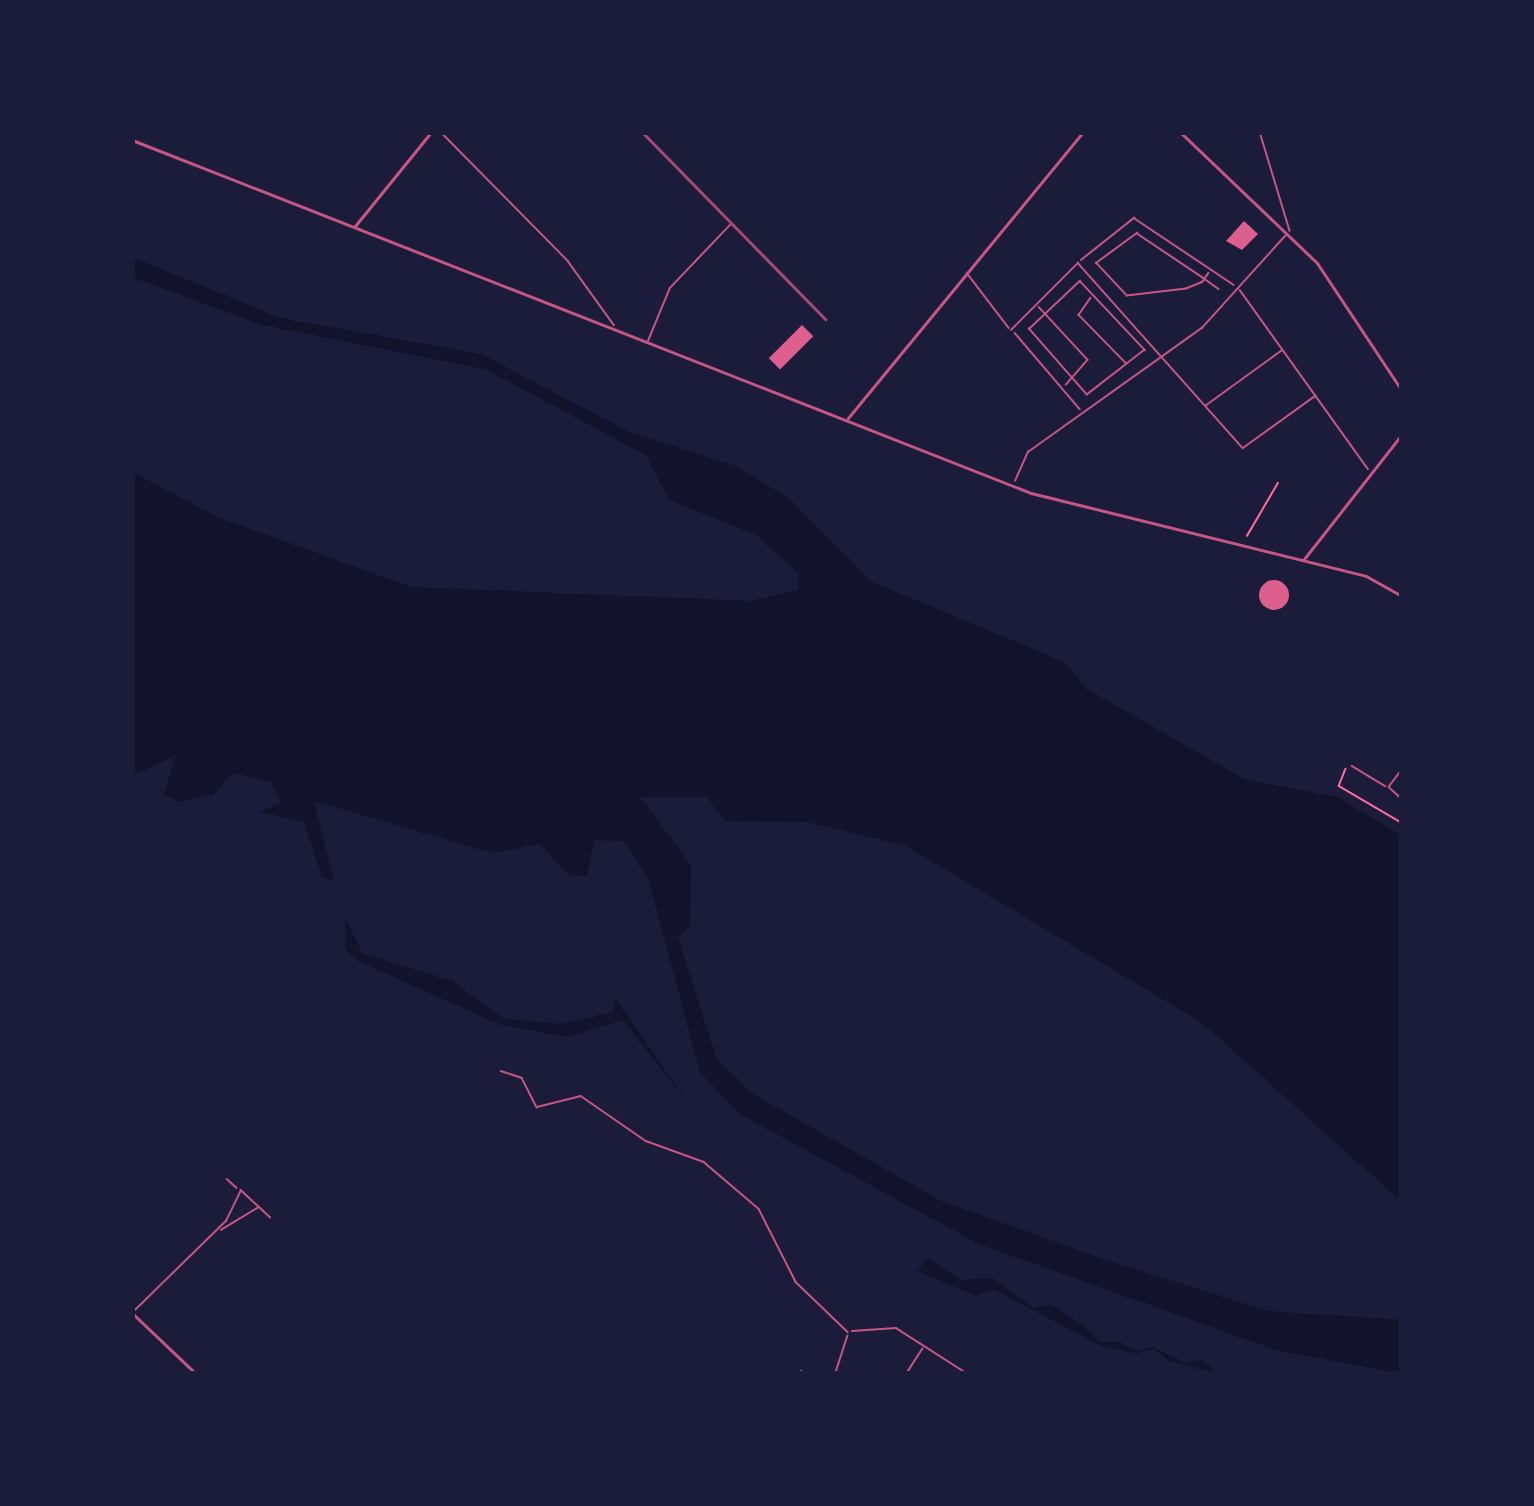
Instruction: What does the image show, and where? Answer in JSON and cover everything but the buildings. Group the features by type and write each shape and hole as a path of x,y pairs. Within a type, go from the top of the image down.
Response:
{"street":[{"path":"354,227 431,132"},
{"path":"441,132 572,266 613,329"},
{"path":"847,420 1083,132"},
{"path":"1180,132 1287,234 1402,391"},
{"path":"1260,132 1287,234"},
{"path":"132,140 1013,486 1303,560 1402,596"},
{"path":"1011,329 1098,244 1134,218 1237,287 1371,472"},
{"path":"647,343 667,293 731,224"},
{"path":"1124,295 1096,264 1105,252 1137,233 1219,289"},
{"path":"1013,486 1028,452 1166,355 1287,234"},
{"path":"1098,244 1105,252"},
{"path":"1078,263 1166,355 1203,407 1248,449 1316,396"},
{"path":"1117,303 1124,295 1205,279 1211,270"},
{"path":"967,272 1082,412"},
{"path":"1076,281 1144,347 1129,365 1088,394 1030,332 1044,311 1076,281"},
{"path":"1102,288 1079,314 1136,375"},
{"path":"1036,304 1088,360 1063,387"},
{"path":"1203,407 1284,349"},
{"path":"1303,560 1402,434"},
{"path":"1352,766 1402,799"},
{"path":"1389,787 1402,770"},
{"path":"501,1071 522,1078 535,1106 578,1096 621,1114 648,1142 704,1162 753,1201 796,1282 848,1332"},
{"path":"227,1180 270,1217"},
{"path":"196,1374 132,1313 217,1230 240,1191"},
{"path":"217,1230 260,1207"},
{"path":"848,1332 891,1327 968,1374"},
{"path":"835,1374 848,1332"},
{"path":"907,1374 924,1345"},
{"path":"801,1371 808,1374"}],"path":[{"path":"1242,545 1278,483"},
{"path":"1352,766 1340,786 1402,823"}],"shaded area":[{"path":"132,257 280,318 481,354 629,432 736,466 790,499 870,581 1064,662 1087,689 1244,779 1337,797 1402,836 1402,1202 1201,1022 906,846 807,822 725,821 707,797 640,797 691,865 690,925 678,938 717,1060 751,1093 941,1201 1103,1259 1268,1311 1402,1320 1402,1374 1276,1350 979,1244 740,1114 700,1072 649,881 625,841 594,840 587,876 568,875 540,844 493,853 314,801 334,881 322,877 304,822 259,812 281,803 271,782 232,773 214,794 181,802 164,795 176,755 132,776 132,472 220,518 411,587 752,601 798,590 799,573 756,535 669,500 646,455 485,369 262,325 132,277"},
{"path":"345,917 362,953 452,981 504,1019 561,1024 614,1012 615,997 684,1098 623,1020 568,1037 501,1025 358,961 346,950"},
{"path":"927,1258 961,1280 993,1278 1033,1308 1052,1305 1086,1327 1099,1342 1118,1342 1137,1351 1153,1347 1184,1363 1202,1360 1219,1374 1169,1361 1154,1349 1136,1353 1102,1346 993,1289 976,1296 918,1271"}],"railway":[{"path":"642,132 825,319"}]}
